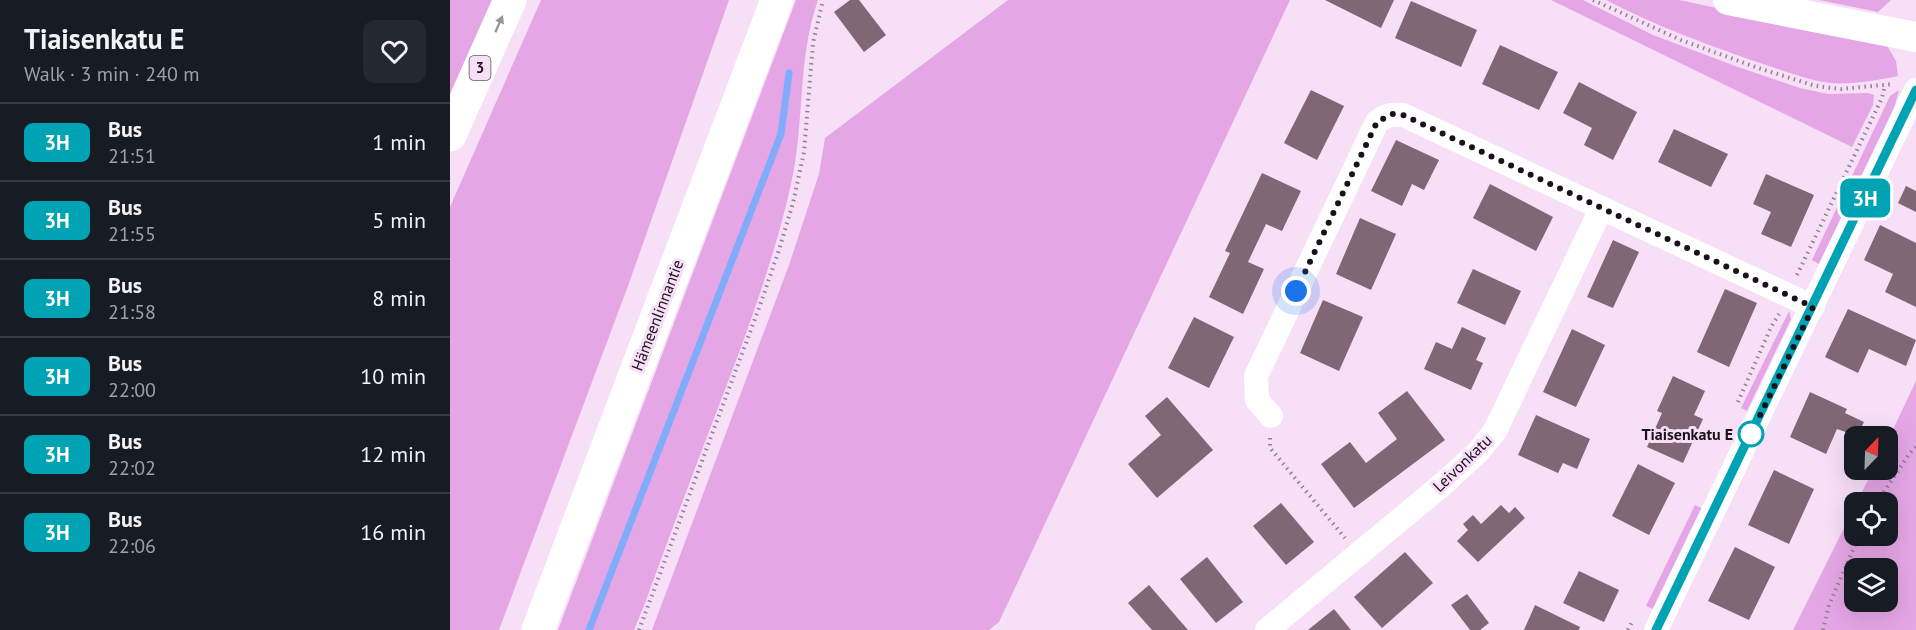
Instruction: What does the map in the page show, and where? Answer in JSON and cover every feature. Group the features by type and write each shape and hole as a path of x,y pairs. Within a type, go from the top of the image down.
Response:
{"main road":[{"name":"3","path":"450,135 510,0"},
{"name":"Hämeenlinnantie","path":"538,630 777,0"}],"street":[{"path":"1728,0 1916,37"},
{"path":"1656,630 1813,307 1907,87"},
{"path":"1271,416 1257,400 1256,376 1377,122 1384,116 1392,114 1403,115 1813,307"},
{"name":"Leivonkatu","path":"1268,630 1478,452 1495,430 1601,209"}],"path":[{"path":"639,630 759,308 793,203 804,152 813,43 823,0"},
{"path":"1593,0 1681,40 1758,69 1816,86 1841,89 1885,85 1907,87"},
{"path":"1733,412 1771,327 1882,98 1885,85"},
{"path":"1271,416 1270,448 1358,553"},
{"path":"1885,492 1916,447"},
{"path":"1823,630 1828,605 1855,546"},
{"path":"1628,630 1635,615"}],"shaded area":[{"path":"450,0 492,0 450,95"},
{"path":"541,0 729,0 628,286 499,630 450,630 450,207"},
{"path":"796,0 818,0 807,45 795,161 784,214 746,333 645,603 634,630 558,630"},
{"path":"1008,0 1290,0 999,622 989,630 652,630 789,265 819,174 825,138"},
{"path":"1551,0 1583,0 1653,35 1738,67 1800,88 1828,94 1868,93 1874,95 1873,105 1852,147"},
{"path":"1606,0 1679,0 1886,44 1896,61 1898,76 1845,83 1813,80 1703,43"},
{"path":"1819,0 1891,0 1878,12"},
{"path":"1899,90 1893,112 1819,264 1812,260 1890,96"},
{"path":"1789,311 1791,319 1747,411 1741,408"},
{"path":"1916,381 1916,630 1793,630 1844,528 1844,546 1898,546 1898,492 1862,492 1868,480 1898,480 1898,426 1895,426"},
{"path":"1695,505 1703,509 1653,609 1646,606"}],"building":[{"path":"850,0 859,0 886,35 864,52 834,12"},
{"path":"1325,0 1394,0 1381,28"},
{"path":"1411,1 1477,30 1461,67 1395,38"},
{"path":"1500,45 1558,72 1539,110 1482,84"},
{"path":"1579,82 1637,112 1613,160 1584,145 1592,128 1563,113"},
{"path":"1311,90 1344,106 1317,160 1284,143"},
{"path":"1674,129 1728,154 1711,187 1658,162"},
{"path":"1396,140 1439,160 1424,190 1412,184 1402,206 1371,191"},
{"path":"1262,173 1301,191 1282,231 1266,224 1248,262 1264,269 1243,314 1209,297 1230,253 1225,251"},
{"path":"1766,174 1814,195 1791,247 1761,234 1771,212 1753,204"},
{"path":"1490,184 1553,217 1536,251 1473,218"},
{"path":"1906,186 1916,191 1916,212 1898,203"},
{"path":"1360,218 1396,234 1371,290 1336,274"},
{"path":"1880,225 1916,243 1916,307 1885,292 1893,274 1864,260"},
{"path":"1613,240 1639,252 1613,308 1587,297"},
{"path":"1473,269 1521,291 1505,325 1457,303"},
{"path":"1725,289 1757,303 1729,367 1697,352"},
{"path":"1323,300 1363,317 1339,371 1300,353"},
{"path":"1848,309 1916,340 1906,366 1869,349 1858,373 1825,357"},
{"path":"1194,317 1234,337 1209,388 1168,368"},
{"path":"1462,327 1486,338 1476,360 1483,363 1471,390 1424,369 1436,342 1452,349"},
{"path":"1572,329 1605,345 1576,407 1543,392"},
{"path":"1673,376 1705,391 1694,415 1703,419 1683,463 1647,447 1662,413 1657,411"},
{"path":"1407,391 1445,440 1354,508 1321,464 1350,442 1366,463 1397,439 1378,413"},
{"path":"1810,392 1847,409 1845,413 1864,422 1862,426 1844,426 1844,431 1837,429 1826,454 1790,437"},
{"path":"1167,397 1213,450 1157,498 1128,464 1161,435 1145,416"},
{"path":"1536,415 1590,439 1577,469 1563,463 1558,473 1518,455"},
{"path":"1638,464 1675,483 1649,535 1612,516"},
{"path":"1774,470 1814,489 1789,544 1748,525"},
{"path":"1281,503 1314,542 1286,565 1253,526"},
{"path":"1501,505 1509,513 1515,507 1525,518 1478,562 1457,541 1468,530 1463,524 1473,515 1481,524"},
{"path":"1735,547 1775,567 1749,620 1708,601"},
{"path":"1405,552 1433,583 1382,628 1354,597"},
{"path":"1207,557 1243,602 1216,623 1180,579"},
{"path":"1579,571 1619,590 1604,622 1563,603"},
{"path":"1149,585 1188,630 1152,630 1128,603"},
{"path":"1467,594 1489,623 1480,630 1470,630 1451,605"},
{"path":"1535,605 1580,627 1579,630 1524,630"},
{"path":"1334,609 1351,630 1308,630"}],"waterway":[{"path":"589,630 781,134 789,73"}],"bus line":[{"name":"3H","path":"1656,630 1916,90"}],"place":[{"name":"Tiaisenkatu E","path":"1751,434"}],"route":[{"path":"1296,291 1377,122 1384,116 1403,115 1813,307 1751,434"}]}
